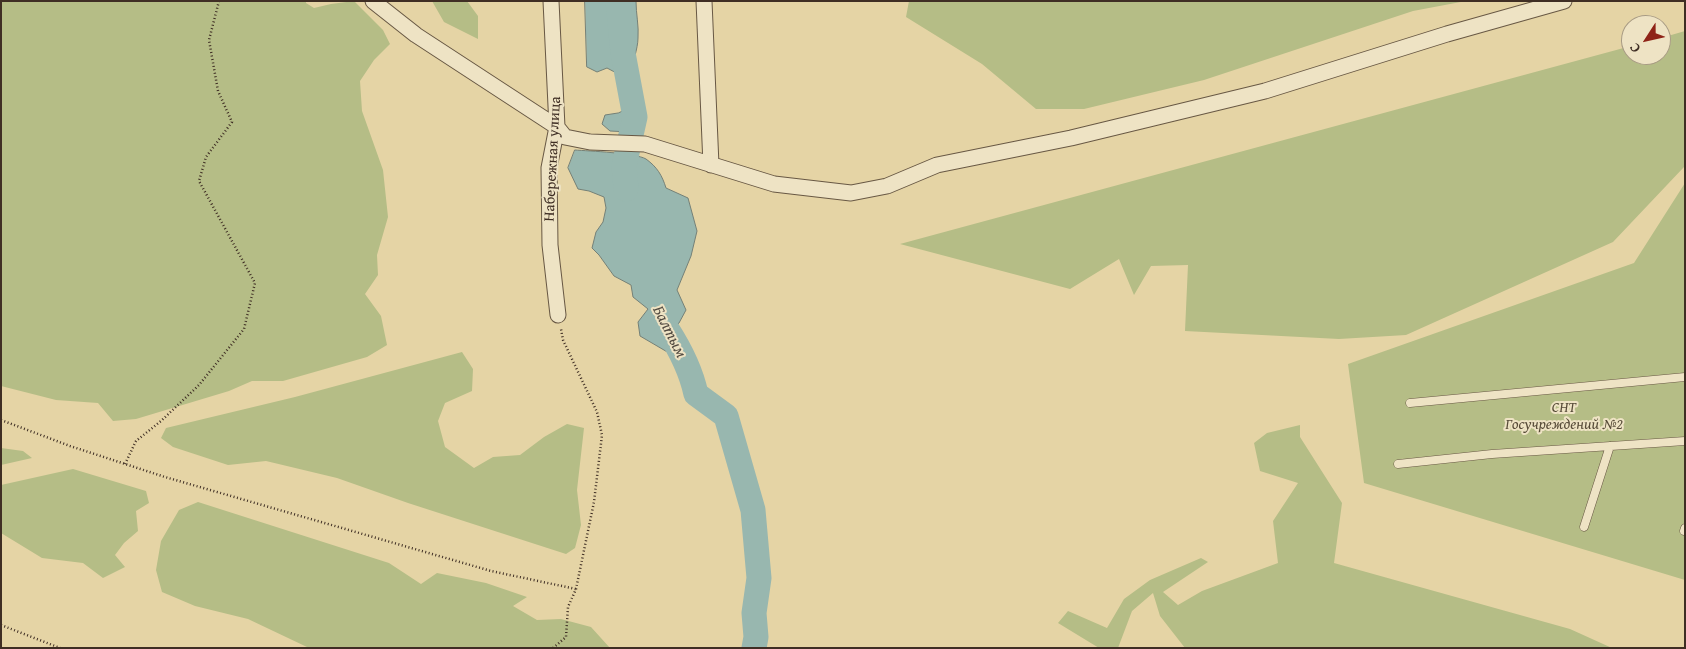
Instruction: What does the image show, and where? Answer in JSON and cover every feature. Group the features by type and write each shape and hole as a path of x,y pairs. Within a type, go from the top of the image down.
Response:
{"street":[{"path":"373,1 416,35 557,127 565,137 590,142 645,144 774,184 851,193 887,186 937,165 1071,138 1265,92 1447,34 1564,1"},
{"name":"Набережная улица","path":"551,1 557,127 549,168 550,236 558,315"},
{"path":"704,1 711,165"}],"lane":[{"path":"1410,403 1685,377"},
{"path":"1398,464 1492,454 1685,441"},
{"path":"1584,527 1610,446"}],"path":[{"path":"125,464 136,441 161,421 199,385 244,329 255,283 199,181 206,157 232,122 218,91 209,40 220,1"},
{"path":"553,648 566,637 568,607 576,590 594,502 602,436 597,412 563,340 558,315"},
{"path":"1,420 125,464 491,571 576,590"},
{"path":"1,625 60,648"}],"green space":[{"path":"1,1 306,1 306,3 314,8 354,1 383,30 390,44 374,60 360,81 362,111 383,170 388,217 377,255 378,275 365,294 381,316 387,345 367,357 283,381 252,381 229,391 136,419 113,421 98,403 56,400 1,386"},
{"path":"432,1 467,1 478,16 478,39 444,22"},
{"path":"909,1 1466,1 1413,11 1204,80 1084,109 1036,109 982,64 906,17"},
{"path":"1685,31 1684,167 1613,242 1406,335 1339,339 1185,331 1188,265 1151,266 1134,295 1119,259 1070,289 900,244 1621,49 1621,65 1671,65 1671,35"},
{"name":"СНТ Госучреждений №2","path":"1685,183 1685,580 1364,483 1348,364 1634,263"},
{"path":"462,352 473,369 472,391 445,403 438,421 445,447 474,468 493,457 520,455 544,437 567,424 584,428 577,490 581,525 575,548 566,554 337,478 266,461 228,465 173,447 161,438 166,428 295,397"},
{"path":"1300,425 1300,437 1342,503 1334,563 1570,629 1612,648 1185,648 1160,616 1153,593 1132,611 1118,648 1099,648 1058,623 1068,611 1107,628 1124,599 1150,580 1201,558 1208,562 1163,592 1178,605 1202,591 1278,563 1273,521 1298,483 1260,471 1254,443 1267,433"},
{"path":"1,448 23,451 32,458 1,465"},
{"path":"73,469 146,491 149,503 136,511 138,531 124,543 115,555 125,567 103,578 83,563 42,558 1,533 1,485"},
{"path":"198,502 389,563 421,584 437,573 486,583 527,597 513,606 537,620 561,619 591,627 610,648 307,647 248,619 195,606 162,592 156,570 161,541 179,510"}],"water":[{"path":"585,1 636,1 638,38 632,75 624,77 607,68 597,72 587,67"},
{"path":"630,108 640,114 638,128 629,132 610,131 602,124 605,115 618,113"},
{"path":"575,150 623,154 646,159 659,172 666,188 688,198 697,231 691,256 677,290 686,310 679,323 673,328 680,341 689,349 681,360 640,336 638,322 648,309 633,297 631,285 614,276 592,248 596,232 603,222 606,208 604,197 578,189 568,168"}],"waterway":[{"name":"Балтым","path":"618,1 623,53 635,117 624,166 626,189"},
{"name":"Балтым","path":"667,329 684,360 696,394 726,416 753,510 759,578 754,613 756,637 754,648"}]}
